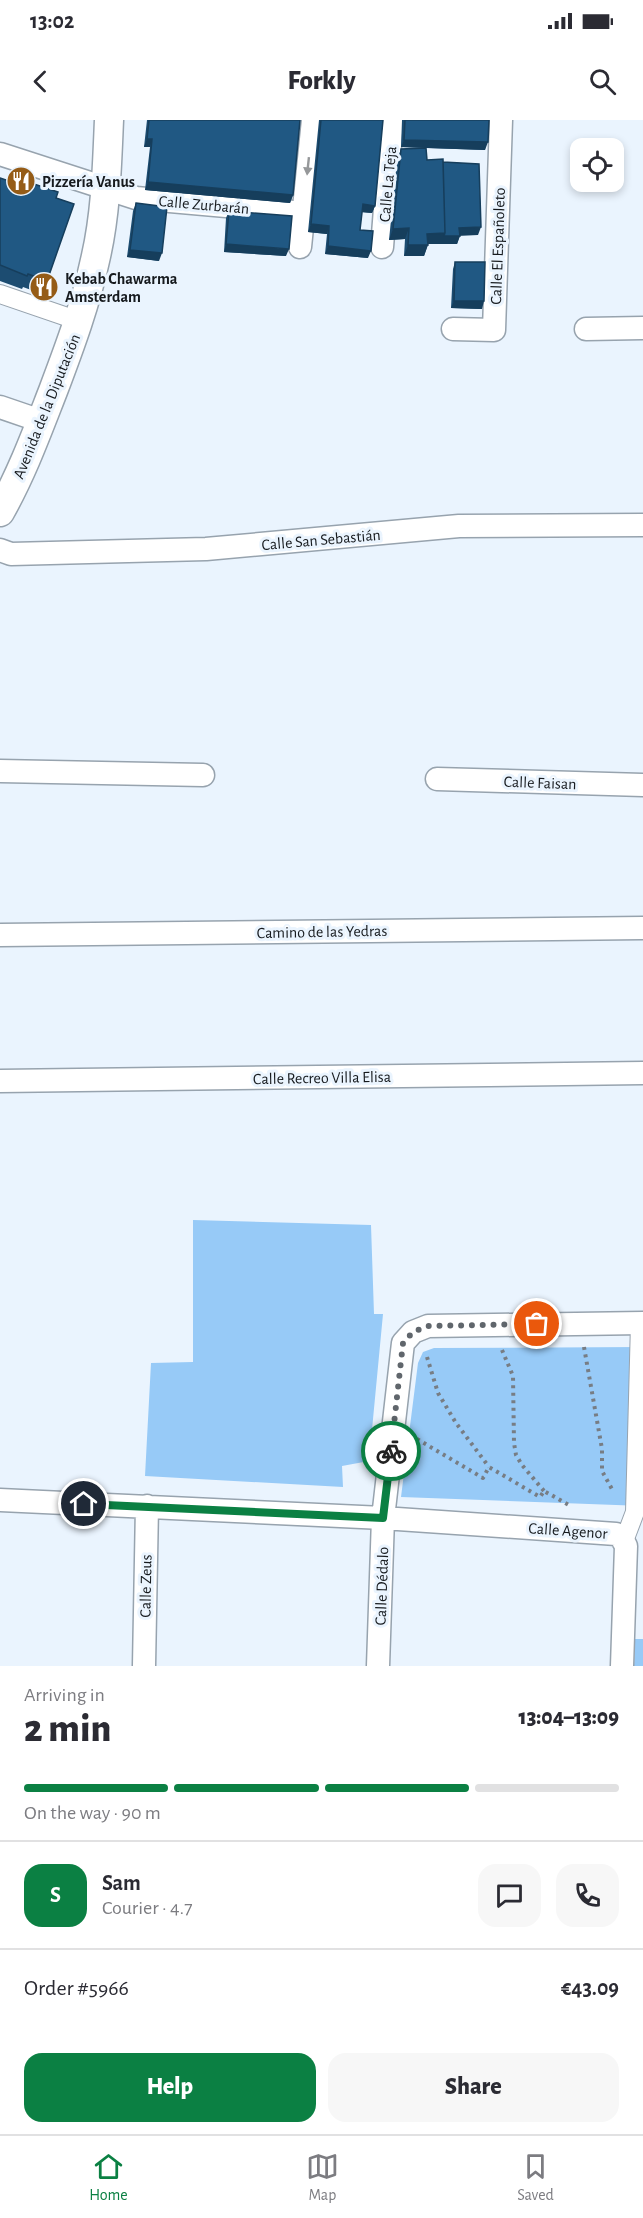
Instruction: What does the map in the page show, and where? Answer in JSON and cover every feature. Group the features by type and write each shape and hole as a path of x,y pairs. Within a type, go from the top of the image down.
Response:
{"street":[{"name":"Avenida de la Diputación","path":"4,496 41,421 79,321 97,255 106,187 109,120"},
{"path":"300,247 312,120"},
{"name":"Calle La Teja","path":"382,247 393,120"},
{"name":"Calle El Españoleto","path":"453,330 494,330 501,120"},
{"name":"Calle Zurbarán","path":"0,154 135,198 304,213"},
{"path":"0,294 79,321"},
{"path":"586,329 643,328"},
{"path":"0,407 41,421"},
{"name":"Calle San Sebastián","path":"0,550 11,554 206,549 459,526 643,525"},
{"path":"0,771 203,775"},
{"name":"Calle Faisan","path":"437,779 643,785"},
{"name":"Camino de las Yedras","path":"0,934 643,927"},
{"name":"Calle Recreo Villa Elisa","path":"0,1081 643,1073"},
{"path":"413,1332 428,1326 642,1323 635,1512 624,1541"},
{"name":"Calle Dédalo","path":"378,1666 383,1518 403,1343 413,1332"},
{"name":"Calle Agenor","path":"0,1500 383,1518 616,1534 624,1541 626,1551 622,1666"},
{"name":"Calle Zeus","path":"144,1666 147,1506"}],"path":[{"path":"582,1324 589,1382 602,1449 602,1471 608,1485 635,1512"},
{"path":"491,1325 513,1376 516,1455 544,1491 586,1515 587,1531"},
{"path":"413,1332 426,1355 438,1393 462,1432 489,1467 540,1497 544,1491"},
{"path":"393,1425 483,1478 489,1467"}],"shaded area":[{"path":"193,1220 371,1225 374,1314 383,1314 369,1461 342,1466 343,1487 145,1476 151,1363 193,1362"},
{"path":"643,1347 643,1506 401,1497 418,1363 423,1352 434,1348"},
{"path":"635,1639 643,1639 643,1666 634,1666"}],"building":[{"path":"149,120 300,120 293,195 148,182 152,139 147,139"},
{"path":"321,120 383,120 375,206 363,204 360,230 373,231 371,251 328,246 329,226 311,224"},
{"path":"405,120 489,120 488,142 404,140"},
{"path":"426,148 427,160 443,159 445,233 427,234 428,245 408,245 409,228 393,229 401,149"},
{"path":"443,162 479,164 481,227 459,228 460,236 444,236"},
{"path":"0,178 24,186 25,181 58,192 56,198 74,204 47,281 0,265"},
{"path":"136,203 167,207 162,253 130,250"},
{"path":"229,211 292,216 289,249 226,244"},
{"path":"455,262 485,262 484,301 454,301"}],"way so far":[{"path":"391,1451 403,1343 413,1332 428,1326 537,1324"}],"place":[{"name":"Pizzería Vanus","path":"21,181"},
{"name":"Kebab Chawarma Amsterdam","path":"44,287"}],"route":[{"path":"84,1504 383,1518 391,1451"}]}
